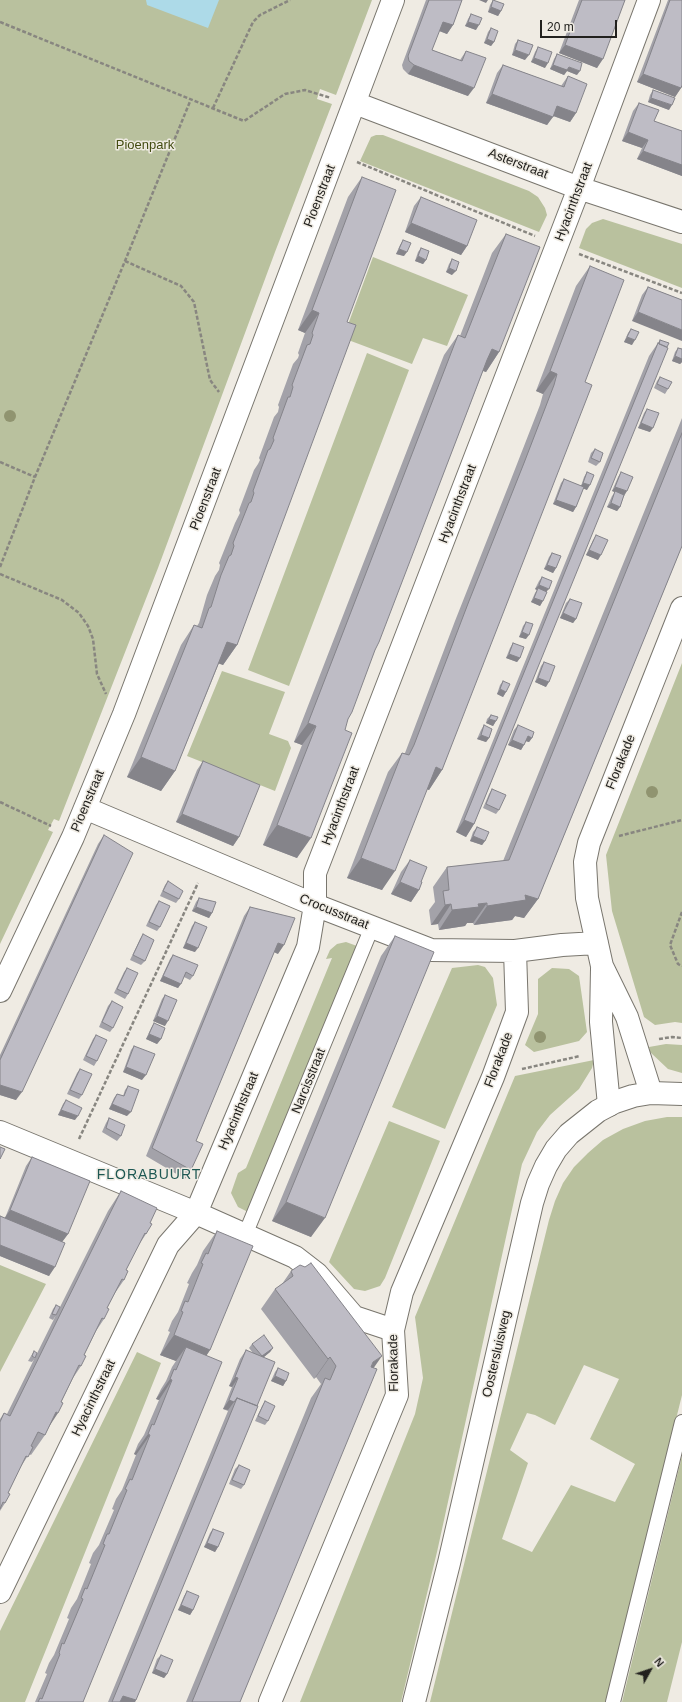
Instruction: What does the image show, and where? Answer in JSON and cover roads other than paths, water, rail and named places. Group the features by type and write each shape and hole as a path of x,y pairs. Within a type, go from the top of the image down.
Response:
{"street":[{"name":"Pioenstraat","path":"0,991 73,837 124,714 393,0"},
{"name":"Hyacinthstraat","path":"0,1592 168,1245 196,1213 308,947 315,905 315,873 580,188 649,0"},
{"name":"Asterstraat","path":"355,103 580,188 682,222"},
{"name":"Florakade","path":"609,1105 601,1022 602,966 586,898 585,862 589,843 682,608"},
{"name":"Crocusstraat","path":"84,808 315,905 431,950 515,951 597,942"},
{"name":"Florakade","path":"270,1702 396,1395 393,1330 402,1292 493,1077 517,1012 515,951"},
{"name":"Florakade","path":"602,966 627,1017 651,1093"},
{"name":"Oostersluisweg","path":"414,1702 449,1563 532,1203 538,1184 549,1160 569,1134 583,1122 609,1105 633,1096 651,1093 682,1094"},
{"path":"0,1132 196,1213 295,1257 317,1274 354,1317 393,1330"}],"lane":[{"name":"Narcisstraat","path":"245,1235 372,927"},
{"path":"613,1702 682,1422"}],"water":[{"path":"146,0 219,0 208,28 147,5"}],"district":[{"name":"FLORABUURT","path":"149,1175"}],"park label":[{"name":"Pioenpark","path":"145,145"}]}
